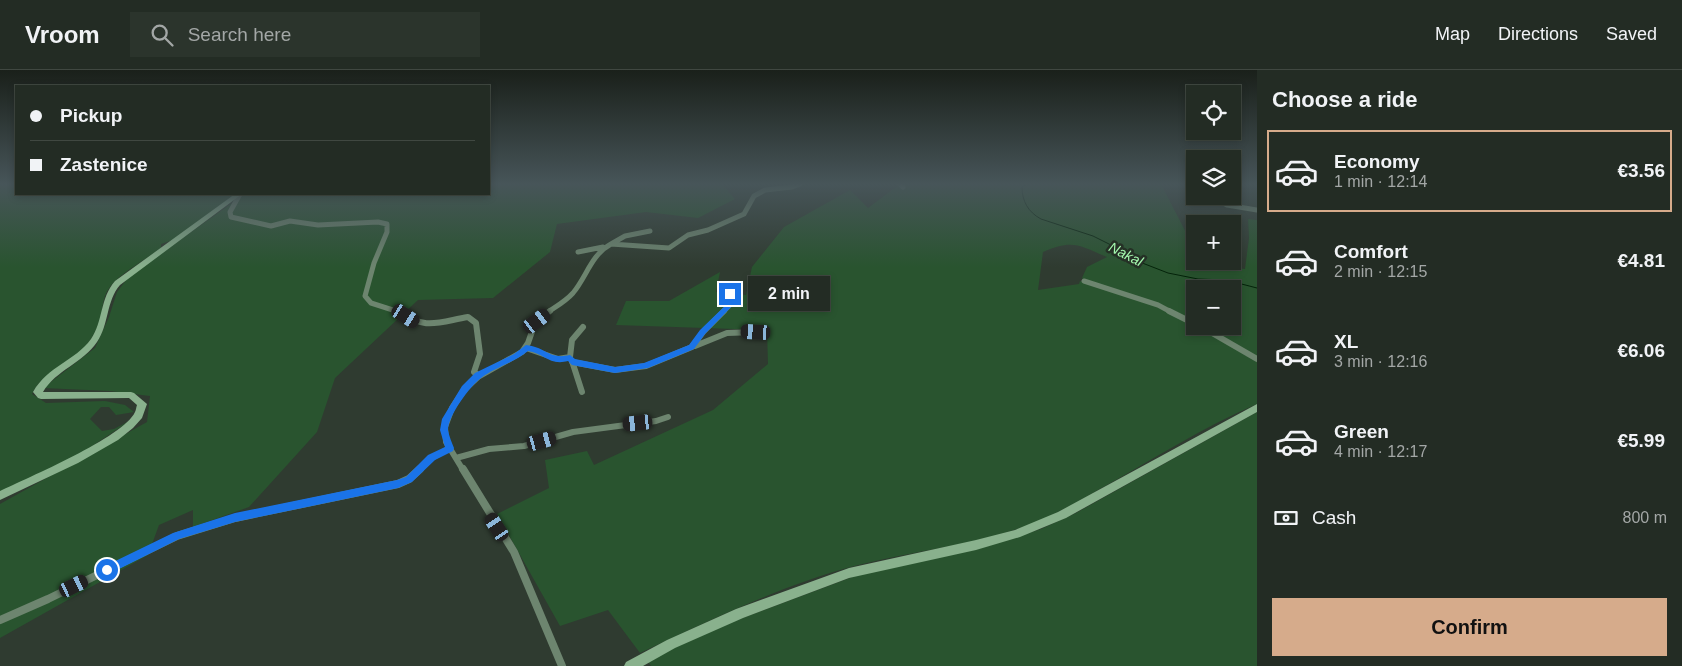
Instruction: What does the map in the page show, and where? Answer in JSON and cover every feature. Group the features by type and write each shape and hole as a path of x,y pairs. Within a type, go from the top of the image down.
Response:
{"main road":[{"path":"0,496 100,446 132,423 139,414 142,404 131,395 41,396 38,392 42,383 78,357 93,342 101,329 109,297 115,286 131,272 214,212"},
{"path":"630,666 671,644 740,613 849,573 1016,534 1062,515 1257,408"}],"street":[{"path":"230,212 231,217 271,226 290,221 306,222 318,226 378,222 387,224 387,232 374,262 365,296 371,303 396,310 415,322 432,324 468,317 476,323 480,354 474,372 478,375"},
{"path":"611,244 669,248 688,234 708,230 745,212"},
{"path":"578,252 604,247 625,236 650,231"},
{"path":"562,666 514,552 450,448 444,430 446,419 465,388 478,375 517,356 526,348 537,321 570,296 582,280 597,252 604,247"},
{"path":"1084,281 1158,305 1186,319"},
{"path":"692,347 703,332 732,303 730,294 725,286"},
{"path":"582,392 569,351 574,334 583,327"},
{"path":"526,348 534,349 559,360 571,360 615,370 630,369 646,366 727,333 756,332"},
{"path":"1216,335 1257,358"},
{"path":"456,458 489,449 524,446 573,432 656,421 668,417"},
{"path":"0,620 48,600 172,538 235,518 398,484 409,480 432,458 450,448"}],"green space":[{"path":"0,212 212,212 173,240 161,244 161,248 126,272 114,283 105,296 101,318 86,345 72,360 41,381 32,394 46,403 105,401 125,405 134,412 116,415 109,407 101,407 90,419 102,431 114,429 133,419 71,460 0,496"},
{"path":"220,212 710,212 698,218 646,212 557,224 550,252 493,298 418,300 335,378 317,432 249,507 193,527 193,510 159,525 148,555 0,638 0,504 147,422 150,396 110,391 43,388 95,348 109,317 117,292 130,275"},
{"path":"811,212 1175,212 1186,233 1186,270 1245,269 1249,238 1248,219 1257,220 1257,357 1218,335 1241,335 1241,280 1186,280 1186,319 1155,304 1083,279 1087,267 1107,257 1082,247 1069,245 1043,252 1038,290 1079,284 1080,281 1157,306 1186,322 1186,335 1211,335 1257,360 1257,404 1196,434 1074,503 1034,523 965,543 870,562 821,576 742,606 640,653 608,610 560,626 497,514 549,488 545,460 587,451 594,465 713,410 768,364 767,330 616,325 626,301 669,301 720,272 716,292 746,295 752,267 784,227"},
{"path":"1257,412 1257,666 651,666 647,660 737,620 855,576 978,549 1041,529 1076,513"}],"waterway":[{"name":"Nakal","path":"1032,212 1041,219 1093,236 1119,249 1132,259 1168,273 1198,279 1226,280 1257,288"}],"route":[{"path":"107,570 176,536 235,518 398,484 409,480 432,458 450,448 446,442 444,430 446,419 465,388 478,375 517,356 526,348 534,349 559,360 570,357 572,362 615,370 646,366 692,347 715,318 732,303 730,294"}]}
